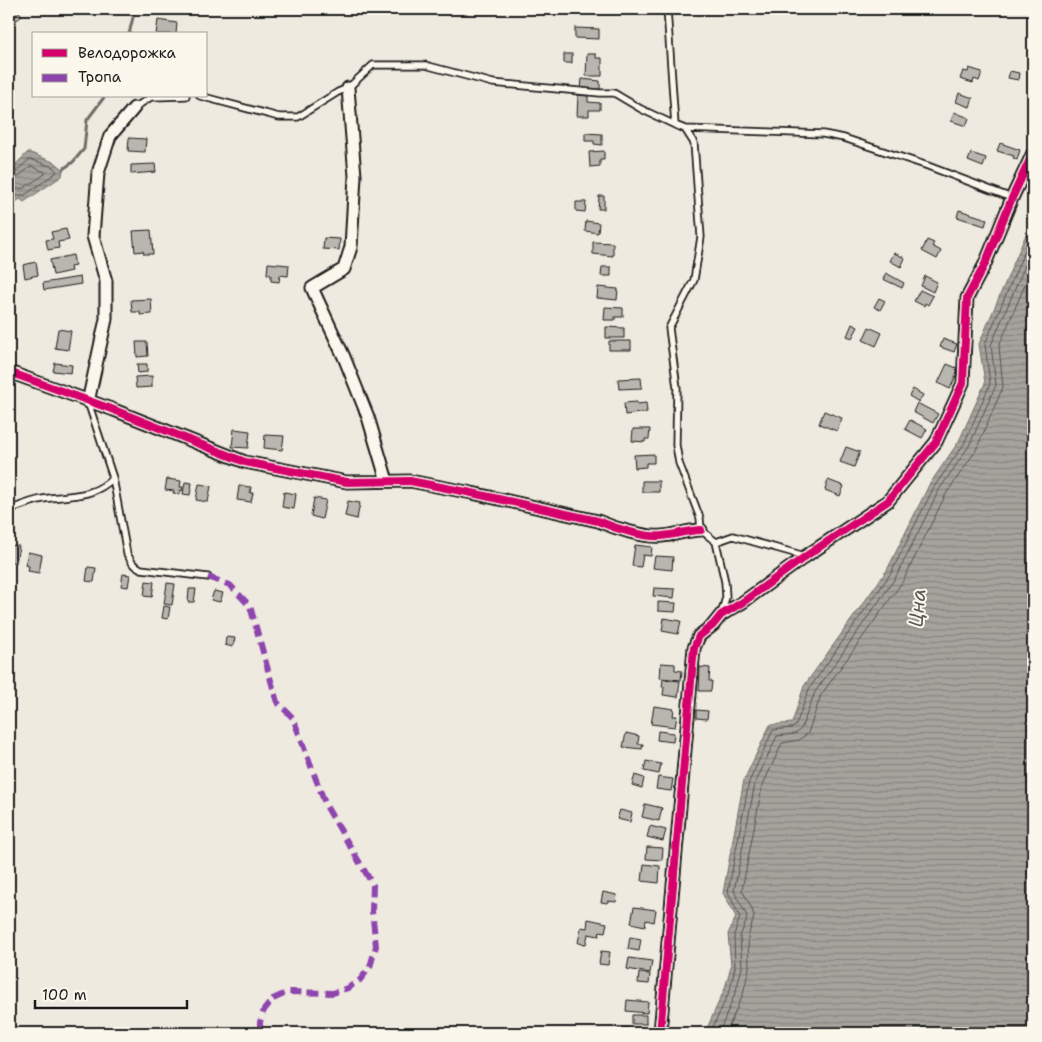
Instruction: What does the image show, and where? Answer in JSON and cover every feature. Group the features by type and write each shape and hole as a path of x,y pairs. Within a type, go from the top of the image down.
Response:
{"street":[{"path":"348,88 355,176 351,247 344,269 312,288 344,357 368,417 387,481"},
{"path":"88,402 106,319 106,282 93,236 98,173 110,136 134,108"},
{"path":"660,1033 694,648 699,636 721,615 743,602 806,556 888,501 936,442 963,383 967,298 985,264 1033,153"},
{"path":"9,372 114,410 246,462 346,482 410,481 598,521 617,530 660,536 690,530 701,530"}],"lane":[{"path":"668,9 675,125"},
{"path":"208,98 279,117 298,118 338,92 348,88 373,65 425,65 493,83 600,94 614,93 641,109 685,129 823,134 844,138 928,166 1012,198"},
{"path":"134,108 149,98"},
{"path":"685,129 694,143 701,237 694,280 669,328 677,388 676,445 680,463 700,518 701,530 716,542 725,582 726,597 721,615"},
{"path":"88,402 113,478 127,554 133,564 141,569 208,577"},
{"path":"9,510 40,500 96,492 106,486 113,478"},
{"path":"716,542 734,536 806,556"}],"water":[{"path":"28,152 56,163 63,169 62,176 24,202 20,199 9,207 9,171"},
{"name":"Цна","path":"1033,218 1033,1033 707,1033 708,1026 725,988 731,966 728,934 736,917 723,893 744,780 770,725 792,723 804,686 887,570 929,485 959,441 985,383 979,344"}],"building":[{"path":"9,9 17,9 22,16 9,26"},
{"path":"158,20 177,23 176,32 156,32"},
{"path":"575,28 599,29 599,39 575,38"},
{"path":"564,54 572,54 572,63 564,63"},
{"path":"587,54 596,54 596,58 602,58 602,76 586,76"},
{"path":"969,68 982,72 979,81 974,79 973,83 960,79 963,71 968,72"},
{"path":"1010,71 1019,73 1018,80 1008,78"},
{"path":"582,79 600,81 600,91 581,89"},
{"path":"959,93 973,98 970,107 956,102"},
{"path":"578,95 588,96 588,102 600,103 600,110 589,110 589,116 577,116"},
{"path":"954,112 969,118 966,126 951,121"},
{"path":"585,133 602,134 602,145 594,144 594,141 585,141"},
{"path":"129,138 146,139 145,152 128,151"},
{"path":"1000,143 1020,150 1017,160 1013,158 1014,156 997,151"},
{"path":"604,151 604,160 600,160 600,166 590,167 589,152"},
{"path":"971,153 986,158 983,167 968,161"},
{"path":"155,164 156,172 131,174 131,165"},
{"path":"599,196 604,196 604,209 598,209"},
{"path":"576,202 586,202 585,212 576,211"},
{"path":"959,210 987,219 985,226 957,217"},
{"path":"586,221 599,223 598,233 585,231"},
{"path":"66,229 69,240 58,242 59,248 48,250 46,240 53,239 51,232"},
{"path":"151,230 153,254 144,254 143,251 135,252 133,231"},
{"path":"324,238 340,239 339,250 323,249"},
{"path":"927,240 934,243 932,246 941,251 937,259 922,251"},
{"path":"593,242 613,243 613,256 593,254"},
{"path":"894,253 905,258 901,267 890,261"},
{"path":"73,255 75,266 70,267 71,271 53,275 50,260"},
{"path":"36,262 38,275 25,278 23,265"},
{"path":"268,263 289,265 288,276 280,275 279,282 271,281 271,275 267,274"},
{"path":"602,267 611,267 611,276 601,276"},
{"path":"886,273 904,283 902,288 883,279"},
{"path":"925,276 937,282 933,292 921,286"},
{"path":"80,277 81,284 44,290 43,283"},
{"path":"598,287 618,289 617,300 597,298"},
{"path":"920,290 933,296 928,305 925,303 924,306 914,301"},
{"path":"879,298 885,301 880,310 874,307"},
{"path":"151,299 152,314 140,315 140,312 132,312 131,300"},
{"path":"605,307 623,308 623,317 615,317 615,320 604,320"},
{"path":"852,324 858,327 852,338 847,336"},
{"path":"606,327 624,328 624,338 606,338"},
{"path":"869,327 882,333 876,346 863,340"},
{"path":"58,329 71,331 68,350 55,348"},
{"path":"943,339 957,344 954,352 940,347"},
{"path":"609,341 631,341 631,350 609,350"},
{"path":"136,342 147,342 148,356 137,357"},
{"path":"55,363 72,365 71,373 53,371"},
{"path":"137,364 147,364 147,372 138,373"},
{"path":"947,364 959,369 950,389 938,383"},
{"path":"152,376 152,387 136,388 135,377"},
{"path":"641,378 642,388 619,389 618,379"},
{"path":"913,389 923,395 919,402 909,396"},
{"path":"637,402 637,404 646,403 647,412 625,415 624,403"},
{"path":"917,403 938,414 933,423 913,412"},
{"path":"824,411 842,418 837,431 819,424"},
{"path":"910,420 927,429 922,438 905,429"},
{"path":"234,429 250,431 248,448 232,447"},
{"path":"633,429 650,429 649,439 645,439 645,442 632,441"},
{"path":"265,435 284,436 282,450 264,448"},
{"path":"846,447 860,452 854,467 840,462"},
{"path":"654,454 654,463 646,463 646,467 635,468 634,455"},
{"path":"167,479 181,481 180,487 183,487 182,491 180,490 180,494 165,490"},
{"path":"828,480 844,486 840,496 825,490"},
{"path":"642,481 659,481 659,492 642,492"},
{"path":"185,482 192,483 190,495 183,494"},
{"path":"199,484 211,486 208,502 196,500"},
{"path":"239,486 251,487 250,493 253,493 251,502 237,500"},
{"path":"284,492 296,494 294,509 282,507"},
{"path":"314,498 326,500 322,519 311,516"},
{"path":"348,501 360,503 357,519 345,516"},
{"path":"9,545 19,546 16,563 9,561"},
{"path":"635,545 652,547 651,556 643,555 641,567 632,566"},
{"path":"28,552 42,555 39,573 28,571 29,566 25,565"},
{"path":"655,556 673,557 672,570 653,568"},
{"path":"88,567 96,568 94,582 86,581"},
{"path":"123,574 130,575 128,587 121,586"},
{"path":"146,581 154,582 152,597 144,596"},
{"path":"167,583 175,584 172,605 164,604"},
{"path":"654,588 675,589 674,598 653,596"},
{"path":"189,589 196,589 194,602 188,602"},
{"path":"214,591 223,593 220,602 211,600"},
{"path":"658,602 676,603 675,612 658,611"},
{"path":"164,606 170,607 168,619 162,618"},
{"path":"664,618 681,621 678,634 662,631"},
{"path":"226,637 235,638 233,647 225,645"},
{"path":"661,663 675,664 675,670 682,671 681,680 660,678"},
{"path":"700,667 710,668 709,681 712,681 711,691 699,691"},
{"path":"663,679 680,681 678,697 663,695"},
{"path":"654,706 674,709 673,716 677,716 675,727 651,724"},
{"path":"696,710 708,711 707,719 696,718"},
{"path":"658,731 674,733 673,742 657,740"},
{"path":"626,733 639,736 638,744 643,744 642,749 623,747"},
{"path":"646,761 661,764 659,774 644,771"},
{"path":"635,775 644,778 642,788 632,785"},
{"path":"658,777 673,779 671,791 656,789"},
{"path":"645,804 662,808 659,821 642,817"},
{"path":"620,810 632,813 630,822 617,819"},
{"path":"650,826 666,830 663,841 647,837"},
{"path":"647,847 663,848 662,860 646,859"},
{"path":"644,864 660,866 659,883 642,881"},
{"path":"603,892 617,895 616,902 601,902"},
{"path":"634,907 656,910 654,922 646,920 645,926 631,923"},
{"path":"588,919 607,923 605,932 600,931 599,936 588,934 586,944 578,943 581,927 587,928"},
{"path":"630,937 641,939 639,951 628,949"},
{"path":"601,951 610,952 608,965 599,964"},
{"path":"629,958 652,961 650,973 627,969"},
{"path":"639,973 650,974 649,984 638,983"},
{"path":"627,1000 648,1002 647,1013 626,1011"},
{"path":"632,1015 646,1015 646,1024 632,1024"},
{"path":"619,1028 629,1028 629,1031 642,1033 618,1033"}],"waterway":[{"path":"129,32 135,9"},
{"path":"63,169 73,162 84,149 87,120 104,98"}],"marked path":[{"path":"208,577 230,585 250,606 277,702 293,718 326,806 373,885 372,911 376,946 370,967 360,980 348,988 333,993 288,992 273,999 264,1010 260,1022 260,1033"}],"cycle path":[{"path":"660,1033 694,648 699,636 713,625 721,615 743,602 806,556 888,501 936,442 963,383 967,298 985,264 1033,153"},
{"path":"9,372 114,410 245,462 347,482 410,481 598,521 638,534 662,536 701,530"}]}
